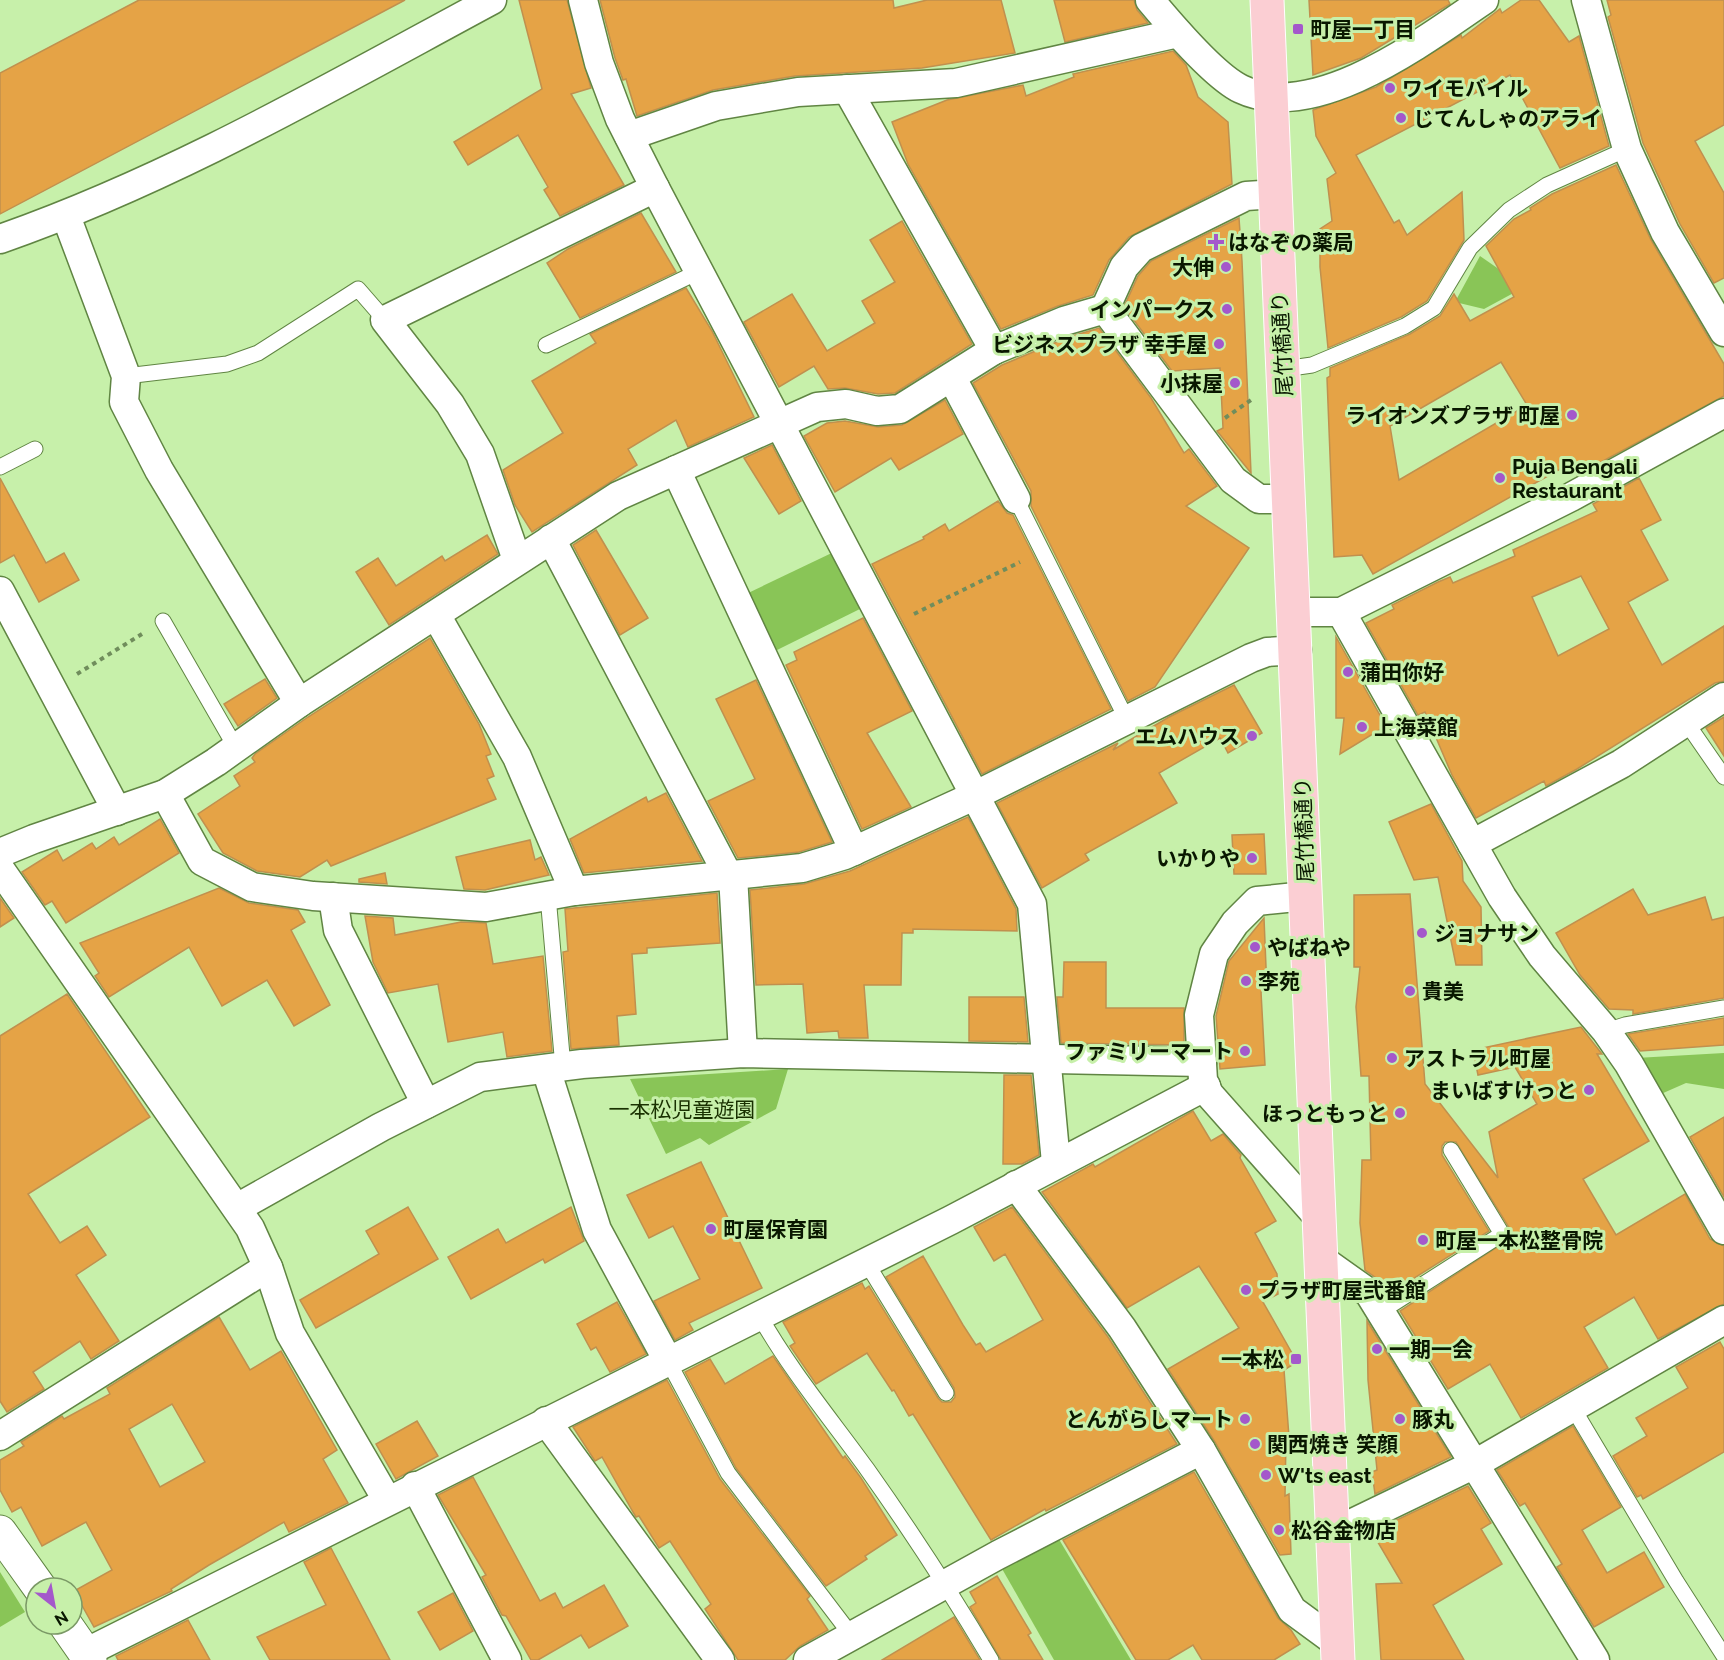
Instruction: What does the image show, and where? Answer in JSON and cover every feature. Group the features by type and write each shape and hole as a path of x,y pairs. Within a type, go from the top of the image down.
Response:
{"main road":[{"name":"尾竹橋通り","path":"1267,0 1297,650 1337,1652"}],"street":[{"path":"0,239 66,216 141,183 251,129 492,0"},
{"path":"583,0 599,63 629,136 1032,904 1056,1163"},
{"path":"1150,0 1178,33 1232,84 1271,99 1304,95 1372,72 1420,44 1482,0"},
{"path":"1586,0 1627,149 1665,232 1724,332"},
{"path":"629,136 716,106 798,92 956,83 1178,33"},
{"path":"847,89 994,350"},
{"path":"517,560 480,454 450,404 385,320 655,188"},
{"path":"0,853 165,794 236,748 299,703 618,496 817,407 846,404 876,411 900,409 994,350 1064,321 1105,309 1124,267 1141,249 1246,196 1275,194"},
{"path":"66,216 126,376 124,402 159,470 299,703"},
{"path":"1105,309 1233,480 1259,499 1289,499"},
{"path":"952,378 1016,499"},
{"path":"1294,612 1341,612 1571,497 1724,413"},
{"path":"676,470 854,851"},
{"path":"551,539 731,875 743,1053"},
{"path":"0,591 117,811"},
{"path":"1341,612 1502,897 1542,956 1606,1031 1629,1064 1724,1230"},
{"path":"436,615 517,757 561,894"},
{"path":"165,794 202,861 252,887 333,897 486,907 561,894 802,868 854,851 975,796 1251,658 1267,652 1297,650"},
{"path":"1472,844 1621,764 1724,697"},
{"path":"0,869 250,1228 268,1267 290,1333 387,1500"},
{"path":"1306,896 1257,901 1235,923 1214,954 1199,1015 1204,1074 1209,1094 1319,1218"},
{"path":"333,897 338,930 426,1104"},
{"path":"237,1208 426,1104 480,1077 554,1068 743,1053 1048,1059 1204,1074"},
{"path":"554,1068 597,1230 668,1361"},
{"path":"74,1636 88,1656 387,1500 759,1316 1016,1185 1204,1074"},
{"path":"1016,1185 1122,1328 1201,1450 1292,1610 1337,1652"},
{"path":"1321,1259 1369,1293 1595,1660"},
{"path":"0,1436 268,1267"},
{"path":"1332,1533 1473,1465 1724,1320"},
{"path":"546,1421 720,1660"},
{"path":"808,1660 946,1584 1201,1450"},
{"path":"415,1486 507,1660"},
{"path":"0,1532 31,1576"}],"lane":[{"path":"1284,381 1312,365 1405,326 1434,308 1470,248 1509,210 1546,185 1627,149"},
{"path":"546,345 700,271"},
{"path":"126,376 227,363 258,353 358,289 385,320"},
{"path":"0,467 35,449"},
{"path":"1016,499 1127,720"},
{"path":"163,621 236,748"},
{"path":"1686,722 1724,777"},
{"path":"554,1068 561,894"},
{"path":"1606,1031 1625,1025 1724,1008"},
{"path":"1380,1312 1502,1234 1451,1150"},
{"path":"866,1262 946,1393"},
{"path":"759,1316 781,1354 867,1469 946,1584 991,1660"},
{"path":"668,1361 728,1473 852,1636"},
{"path":"1573,1408 1676,1581 1724,1656"}],"path":[{"path":"1200,436 1253,399 1284,381"},
{"path":"887,627 1042,551"},
{"path":"52,689 163,621"}],"green space":[{"path":"1480,256 1503,272 1554,271 1484,309 1455,302"},
{"path":"838,550 868,605 773,652 746,594"},
{"path":"1724,1053 1724,1089 1686,1083 1661,1094 1636,1058"},
{"name":"一本松児童遊園","path":"788,1069 776,1109 709,1145 700,1138 666,1154 630,1079"},
{"path":"1057,1536 1131,1660 1054,1660 1001,1567"},
{"path":"0,1572 24,1613 0,1627"}],"building":[{"path":"139,0 405,0 0,214 0,73"},
{"path":"519,0 567,0 591,88 571,94 624,185 560,216 544,190 548,187 518,135 468,165 454,142 542,89"},
{"path":"600,0 893,0 894,8 927,0 1001,0 1015,53 922,68 795,76 713,90 637,116 626,79 623,80 615,58"},
{"path":"1054,0 1134,0 1137,10 1148,23 1065,42"},
{"path":"1309,0 1448,0 1450,4 1361,58 1313,75"},
{"path":"1521,0 1539,0 1569,42 1579,36 1609,146 1560,168 1510,75 1356,155 1394,223 1399,220 1407,235 1462,192 1464,240 1427,301 1401,317 1328,348 1320,267 1320,229 1332,221 1327,179 1336,173 1316,136 1313,110 1376,87 1461,35 1462,38 1500,9 1502,13"},
{"path":"1607,0 1724,0 1724,125 1695,141 1724,193 1724,278 1714,283 1680,224 1643,143 1608,17 1611,15"},
{"path":"1173,51 1186,65 1198,97 1228,122 1232,184 1129,237 1109,260 1093,295 1058,306 1001,329 908,164 892,122 947,100 1023,85 1026,96 1074,77 1073,74"},
{"name":"ライオンズプラザ 町屋","path":"1616,165 1651,240 1724,364 1724,396 1577,475 1571,463 1373,574 1362,555 1334,557 1327,378 1330,376 1330,368 1410,334 1440,316 1454,294 1470,321 1514,297 1486,246 1514,219 1531,210 1530,208 1552,194","holes":["1501,362 1527,405 1399,480 1390,426"]},
{"path":"641,213 676,272 580,318 547,263 568,249"},
{"path":"1239,218 1251,473 1217,431 1223,428 1220,368 1172,371 1124,307 1138,276 1151,261"},
{"path":"902,221 972,344 895,393 878,394 845,388 828,389 814,366 779,387 744,322 792,294 827,351 875,323 862,301 895,282 870,240"},
{"path":"686,288 712,331 754,417 688,447 676,420 628,449 637,465 532,532 515,505 503,470 563,433 532,381 596,343 590,334"},
{"path":"1099,328 1151,398 1184,453 1189,449 1217,486 1186,506 1249,548 1155,687 1128,701 1031,506 1031,491 973,383 1002,365 1069,337"},
{"path":"945,400 963,434 899,470 891,458 835,492 804,436 827,423 845,421 878,427 902,425"},
{"path":"772,445 801,501 779,514 744,458"},
{"path":"0,478 46,563 64,553 79,580 39,602 14,555 0,563"},
{"path":"1639,478 1661,520 1641,530 1668,580 1628,602 1662,665 1724,626 1724,681 1715,683 1577,769 1546,786 1544,781 1476,818 1452,775 1425,712 1418,715 1366,623 1394,609 1392,605 1438,582 1450,577 1453,583 1515,556 1513,550 1597,511 1593,504","holes":["1581,576 1609,629 1558,656 1532,597"]},
{"path":"998,501 1007,513 1013,515 1111,709 982,774 872,564 924,539 923,537 945,524 949,531"},
{"path":"596,530 648,618 620,635 573,545"},
{"path":"487,535 498,554 389,625 356,572 378,558 396,586 442,556 445,561"},
{"path":"863,618 912,711 867,733 911,807 862,829 786,665 797,660 794,652"},
{"path":"1336,637 1386,726 1340,754 1344,718 1336,718"},
{"path":"430,638 479,724 491,754 486,756 494,776 487,779 496,799 331,866 327,860 300,877 257,871 223,853 198,814 240,786 234,776 255,762 252,758 255,754"},
{"path":"265,679 277,698 238,726 224,704"},
{"path":"756,680 832,842 799,852 738,858 708,801 755,779 716,699"},
{"path":"1234,685 1262,733 1228,753 1220,738 1159,773 1177,803 1085,854 1089,860 1042,888 997,803 1118,743 1113,750 1169,717"},
{"path":"1724,717 1724,756 1706,728"},
{"path":"666,793 702,861 584,873 570,839 646,797 648,802"},
{"path":"1431,804 1462,861 1463,881 1481,907 1482,965 1456,965 1438,877 1414,880 1389,822"},
{"path":"968,817 1016,909 1017,931 913,929 913,933 902,933 901,985 864,985 868,1038 839,1038 838,1031 807,1033 803,984 756,985 750,890 804,884 850,871"},
{"path":"160,819 179,853 66,923 52,901 45,905 22,872 57,850 63,861 92,843 96,849 114,837 119,845"},
{"path":"1264,834 1266,874 1234,874 1232,835"},
{"path":"530,840 535,860 541,857 549,875 485,890 464,889 456,857"},
{"path":"385,873 387,884 359,882 359,879"},
{"path":"219,888 249,903 298,910 305,922 291,930 330,1005 294,1026 267,980 222,1006 189,947 109,997 95,976 99,973 80,943"},
{"path":"1633,889 1648,915 1705,897 1712,920 1724,917 1724,998 1633,1014 1633,1010 1609,1009 1580,975 1556,933"},
{"path":"717,893 720,943 647,948 647,953 632,954 636,1014 617,1016 619,1045 571,1049 563,952 568,951 565,909"},
{"path":"1410,894 1425,1084 1498,1178 1489,1132 1537,1104 1515,1067 1478,1075 1473,1050 1581,1027 1602,1054 1597,1054 1649,1141 1583,1179 1616,1235 1685,1194 1710,1239 1724,1246 1724,1304 1658,1339 1634,1297 1584,1327 1608,1368 1521,1418 1490,1364 1448,1389 1400,1311 1511,1238 1510,1229 1456,1142 1445,1142 1442,1146 1442,1155 1489,1231 1389,1294 1379,1280 1365,1270 1360,1223 1362,1160 1371,1160 1369,1076 1361,1076 1356,1007 1360,967 1354,967 1354,895"},
{"path":"0,898 14,918 0,927"},
{"path":"365,916 393,918 395,935 461,922 486,923 493,964 543,956 552,1051 507,1057 503,1032 448,1042 438,984 388,993 373,962"},
{"path":"1264,918 1267,991 1261,992 1265,1065 1220,1069 1216,1016 1229,961"},
{"path":"1064,962 1106,962 1106,1008 1184,1008 1184,1045 1061,1043 1057,997 1063,997"},
{"path":"67,994 150,1117 28,1194 60,1243 87,1226 106,1255 76,1275 119,1341 91,1359 80,1341 33,1372 44,1389 7,1412 0,1401 0,1036"},
{"path":"969,997 1024,997 1028,1042 969,1041"},
{"path":"1724,1018 1724,1045 1640,1051 1628,1034"},
{"path":"1004,1075 1031,1075 1039,1155 1022,1164 1003,1164"},
{"path":"1193,1111 1211,1141 1223,1134 1241,1155 1240,1158 1276,1221 1255,1233 1277,1274 1278,1294 1263,1302 1297,1362 1284,1370 1289,1437 1286,1438 1285,1496 1289,1494 1291,1554 1280,1555 1215,1442 1168,1369 1239,1328 1199,1266 1127,1308 1042,1192 1093,1164 1095,1167"},
{"path":"1724,1117 1724,1197 1690,1137"},
{"path":"701,1162 762,1288 689,1323 693,1330 675,1340 654,1301 700,1279 673,1226 649,1238 627,1195"},
{"path":"408,1207 438,1259 316,1328 300,1300 379,1254 366,1231"},
{"path":"571,1207 584,1241 545,1263 543,1259 471,1299 448,1257 498,1229 506,1243"},
{"path":"1012,1207 1108,1337 1177,1444 1046,1511 1045,1509 991,1540 913,1414 909,1416 894,1390 892,1391 867,1353 816,1384 790,1346 795,1343 783,1322 862,1283 865,1289 869,1286 938,1398 942,1402 951,1402 955,1397 954,1388 886,1277 923,1256 976,1345 980,1343 986,1352 1043,1320 1005,1254 994,1261 974,1227"},
{"path":"617,1302 646,1354 610,1372 596,1347 591,1350 577,1324"},
{"path":"219,1317 250,1370 281,1351 337,1450 323,1459 348,1503 289,1532 284,1522 209,1565 171,1589 172,1591 94,1627 84,1609 84,1585 112,1570 86,1522 42,1546 21,1507 12,1512 0,1490 0,1460 24,1446 21,1442 62,1416 64,1419 110,1394 107,1388","holes":["172,1404 205,1462 160,1487 129,1429"]},
{"path":"1367,1321 1451,1457 1375,1494 1372,1472 1377,1470 1368,1380"},
{"path":"1720,1342 1724,1349 1724,1452 1643,1499 1641,1495 1637,1497 1613,1456 1647,1436 1636,1418 1688,1388 1676,1367"},
{"path":"773,1356 843,1458 845,1456 861,1478 897,1535 865,1556 867,1559 826,1586 736,1468 685,1372 710,1359 725,1384"},
{"path":"667,1380 720,1479 810,1596 807,1599 828,1630 800,1646 785,1660 738,1660 705,1609 711,1604 670,1541 659,1548 639,1516 636,1517 602,1457 595,1461 573,1427"},
{"path":"417,1421 438,1456 396,1479 376,1444"},
{"path":"1573,1426 1621,1507 1582,1530 1607,1573 1644,1552 1664,1587 1594,1627 1557,1567 1562,1564 1525,1503 1520,1506 1497,1470"},
{"path":"1194,1472 1278,1618 1291,1630 1300,1644 1274,1660 1202,1660 1193,1645 1168,1660 1136,1660 1063,1540"},
{"path":"473,1477 540,1601 555,1593 563,1608 604,1585 628,1626 589,1648 581,1635 538,1660 531,1660 506,1616 502,1615 482,1577 486,1575 438,1495"},
{"path":"1468,1486 1491,1523 1481,1529 1502,1564 1433,1605 1464,1660 1381,1660 1376,1584 1402,1583 1376,1539 1381,1536 1380,1528"},
{"path":"331,1548 390,1660 270,1660 257,1637 326,1605 304,1562"},
{"path":"997,1576 1031,1633 1028,1635 1043,1660 1001,1660 970,1607 976,1603 970,1592"},
{"path":"453,1593 473,1631 440,1650 418,1612"},
{"path":"954,1617 980,1660 882,1660"},
{"path":"188,1620 210,1660 118,1660 116,1656"}],"place":[{"name":"町屋一丁目","path":"1298,29"},
{"name":"ワイモバイル","path":"1390,88"},
{"name":"じてんしゃのアライ","path":"1401,118"},
{"name":"はなぞの薬局","path":"1216,242"},
{"name":"大伸","path":"1226,267"},
{"name":"インパークス","path":"1227,309"},
{"name":"ビジネスプラザ 幸手屋","path":"1219,344"},
{"name":"小抹屋","path":"1235,383"},
{"name":"ライオンズプラザ 町屋","path":"1572,415"},
{"name":"Puja Bengali Restaurant","path":"1500,478"},
{"name":"蒲田你好","path":"1348,672"},
{"name":"上海菜館","path":"1362,727"},
{"name":"エムハウス","path":"1252,736"},
{"name":"いかりや","path":"1252,858"},
{"name":"ジョナサン","path":"1422,933"},
{"name":"やばねや","path":"1255,947"},
{"name":"李苑","path":"1246,981"},
{"name":"貴美","path":"1410,991"},
{"name":"ファミリーマート","path":"1245,1051"},
{"name":"アストラル町屋","path":"1392,1058"},
{"name":"まいばすけっと","path":"1589,1090"},
{"name":"ほっともっと","path":"1400,1113"},
{"name":"町屋保育園","path":"711,1229"},
{"name":"町屋一本松整骨院","path":"1423,1240"},
{"name":"プラザ町屋弐番館","path":"1246,1290"},
{"name":"一期一会","path":"1377,1349"},
{"name":"一本松","path":"1296,1359"},
{"name":"とんがらしマート","path":"1245,1419"},
{"name":"豚丸","path":"1400,1419"},
{"name":"関西焼き 笑顔","path":"1255,1444"},
{"name":"W'ts east","path":"1266,1475"},
{"name":"松谷金物店","path":"1279,1530"}]}
